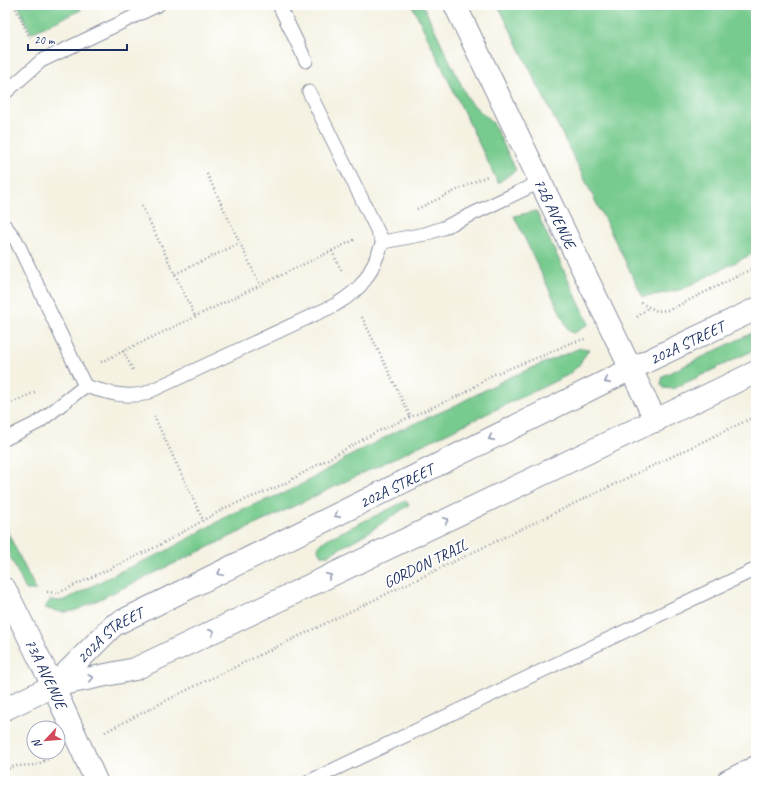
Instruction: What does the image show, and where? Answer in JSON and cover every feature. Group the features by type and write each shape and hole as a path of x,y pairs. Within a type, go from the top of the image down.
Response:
{"main road":[{"name":"72B AVENUE","path":"455,5 656,421"},
{"name":"202A STREET","path":"53,686 114,625 631,369 756,310"},
{"name":"202A STREET","path":"5,709 53,686 135,669 756,372"},
{"name":"73A AVENUE","path":"5,589 53,686 96,781"},
{"path":"728,781 756,767"}],"lane":[{"path":"5,93 41,61 158,5"},
{"path":"279,5 306,61"},
{"path":"5,226 16,240 85,386 114,395 130,396 144,394 335,305 353,294 364,283 373,268 383,242 309,92"},
{"path":"383,242 425,234 443,228 540,182"},
{"path":"5,439 39,422 85,386"},
{"path":"310,781 756,569"}],"path":[{"path":"14,5 31,41"},
{"path":"207,174 260,285"},
{"path":"415,210 489,175"},
{"path":"142,206 195,316"},
{"path":"95,365 360,238"},
{"path":"175,274 240,243"},
{"path":"332,251 343,272"},
{"path":"641,303 657,311 669,310 756,267"},
{"path":"635,319 649,307"},
{"path":"362,316 410,416"},
{"path":"47,592 58,593 156,547 227,507 282,485 376,432 465,393 492,375 570,343 590,338"},
{"path":"123,351 135,374"},
{"path":"5,406 40,390"},
{"path":"151,409 204,520"},
{"name":"GORDON TRAIL","path":"104,732 185,690 756,416"},
{"path":"5,770 15,766 36,765"}],"green space":[{"path":"18,5 79,5 81,10 31,33"},
{"path":"412,5 423,5 469,101 493,123 516,170 498,183"},
{"path":"498,5 756,5 756,252 680,290 643,297"},
{"path":"536,211 589,324 574,333 569,331 514,216"},
{"path":"756,331 756,349 673,389 664,388 661,384 663,376"},
{"path":"580,348 589,349 579,365 568,375 79,609 70,612 62,612 45,608 50,600 61,601 67,599 119,572 166,551 233,513 284,493 306,482 348,457 397,431 450,408 508,378"},
{"path":"406,501 409,505 367,533 328,555 321,555 318,550 319,545 327,539"},
{"path":"5,527 36,590 26,590 5,546"}]}
